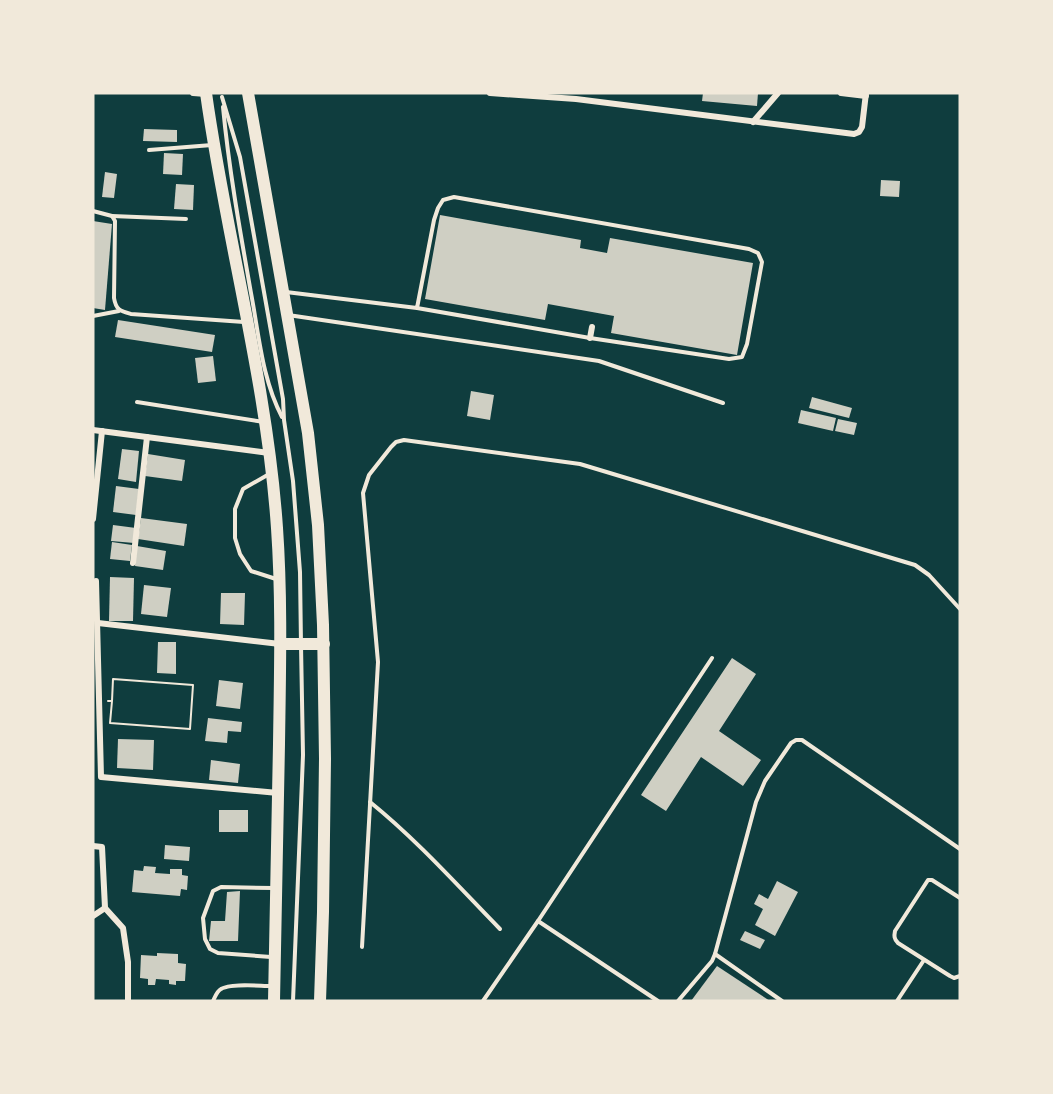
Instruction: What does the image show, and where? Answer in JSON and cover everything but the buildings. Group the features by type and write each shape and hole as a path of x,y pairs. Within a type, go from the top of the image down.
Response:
{"highway":[{"path":"206,93 213,145 265,422 277,528 280,644 274,1001"},
{"path":"248,93 308,433 318,525 324,644 325,759 320,1001"},
{"path":"280,644 324,644"}],"street":[{"path":"193,93 206,93"},
{"path":"490,93 576,96 854,134 862,127 866,94 841,93"},
{"path":"753,122 778,93"},
{"path":"590,338 592,327"},
{"path":"93,430 269,453"},
{"path":"93,519 102,431"},
{"path":"133,563 147,437"},
{"path":"96,582 101,777 278,793"},
{"path":"98,623 280,644"},
{"path":"93,846 102,847 105,908 123,928 128,962 128,1001"},
{"path":"93,916 105,908"}],"lane":[{"path":"222,95 231,170 264,366 274,402 284,420"},
{"path":"222,95 240,157 283,399 295,504 300,572 303,755 293,1001"},
{"path":"149,150 213,145"},
{"path":"284,291 417,308 729,359 742,357 747,344 762,262 758,253 750,249 454,197 443,200 434,220 417,308"},
{"path":"93,212 112,216 186,219"},
{"path":"112,216 116,221 114,298 119,311"},
{"path":"93,316 119,311 131,314 248,322"},
{"path":"288,315 599,361 723,403"},
{"path":"137,402 265,422"},
{"path":"362,947 378,662 363,493 369,475 396,442 404,440 580,464 915,565 929,575 960,609"},
{"path":"271,473 243,489 235,509 235,538 240,554 251,571 279,580"},
{"path":"483,1001 712,658"},
{"path":"678,1001 712,961 756,802 765,782 796,740 802,740 960,849"},
{"path":"370,802 425,852 500,929"},
{"path":"960,898 932,880 928,880 895,931 895,939 898,943 950,976 954,978 960,976"},
{"path":"275,957 218,953 210,949 205,939 203,918 213,891 221,887 276,888"},
{"path":"538,921 658,1001"},
{"path":"715,954 782,1001"},
{"path":"897,1001 924,960"},
{"path":"213,1001 221,989 233,986 274,986"}],"path":[{"path":"113,679 193,685 190,729 110,723 112,701 113,679"},
{"path":"100,701 112,701"}]}
